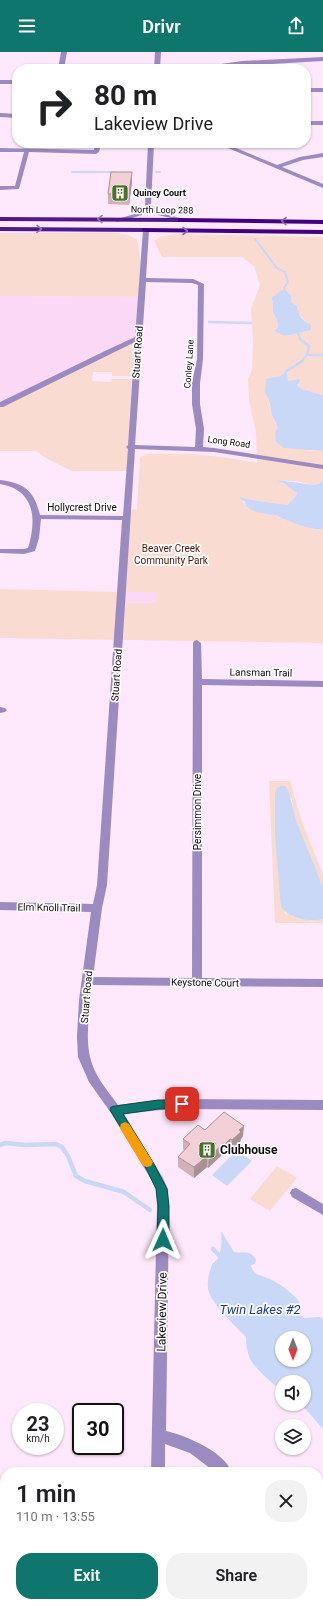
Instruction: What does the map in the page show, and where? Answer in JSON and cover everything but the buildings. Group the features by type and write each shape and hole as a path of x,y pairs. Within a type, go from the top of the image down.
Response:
{"highway":[{"name":"North Loop 288","path":"0,219 323,222"},
{"name":"North Loop 288","path":"0,229 323,232"}],"street":[{"path":"62,64 64,52"},
{"path":"157,64 158,52"},
{"path":"233,64 323,59"},
{"path":"0,82 12,82"},
{"path":"311,90 323,90"},
{"path":"0,115 12,116"},
{"path":"311,123 323,123"},
{"path":"0,150 96,152 97,148"},
{"path":"117,220 133,217 146,210 148,206 151,148"},
{"path":"231,148 323,186"},
{"path":"0,188 18,188 27,151"},
{"path":"276,167 302,158 323,155"},
{"path":"148,206 160,214 180,220"},
{"name":"Stuart Road","path":"115,1110 93,1079 84,1057 83,1037 87,981 97,908 102,885 106,834 130,447 146,230"},
{"name":"Conley Lane","path":"143,280 188,280 199,282 201,284 200,363 196,383 196,404 200,429 199,448"},
{"path":"0,405 109,351 138,339"},
{"name":"Long Road","path":"130,447 199,448 237,452 323,467"},
{"path":"0,482 17,484 30,496 38,518 33,547 30,550 0,552"},
{"name":"Hollycrest Drive","path":"38,518 126,518"},
{"name":"Persimmon Drive","path":"197,643 197,982"},
{"name":"Lansman Trail","path":"198,682 323,684"},
{"name":"Elm Knoll Trail","path":"0,906 97,908"},
{"name":"Keystone Court","path":"87,981 323,983"},
{"path":"115,1110 158,1104 323,1105"},
{"name":"Lakeview Drive","path":"115,1110 157,1178 162,1189 158,1467"},
{"path":"296,1193 323,1210"},
{"path":"159,1436 193,1446 212,1459 220,1467"}],"shaded area":[{"path":"0,296 140,297 137,339 0,405"},
{"path":"121,592 156,592 156,603 121,603"}],"green space":[{"path":"0,233 118,233 137,239 143,280 140,297 0,296"},
{"name":"Beaver Creek Community Park","path":"177,234 323,237 323,395 302,389 294,381 288,381 284,372 282,375 266,381 271,412 278,428 275,431 278,442 284,447 288,448 323,451 323,480 320,484 312,485 296,481 278,481 297,493 287,505 240,498 249,508 254,510 280,516 312,528 323,529 323,643 0,638 0,589 121,592 126,510 137,509 140,457 148,454 192,454 223,457 257,463 256,432 249,400 248,379 252,370 253,341 251,309 260,285 254,266 242,257 162,257 154,241 162,236","holes":["282,291 291,295 291,302 298,308 298,314 308,323 311,330 285,336 275,329 278,325 271,298","122,592 156,592 156,603 121,603"]},
{"path":"137,339 135,376 112,376 112,372 93,372 92,381 111,382 112,379 135,379 129,471 72,471 46,458 36,451 0,451 0,405"},
{"path":"269,781 290,781 301,819 323,875 323,887 304,844 293,810 292,799 275,793 275,837 285,913 311,921 323,919 323,923 275,923"},
{"path":"277,1166 297,1178 270,1211 250,1199"}],"water":[{"path":"282,290 285,290 291,295 291,302 297,306 301,317 311,325 311,330 285,336 274,331 278,325 271,298"},
{"path":"286,371 288,381 299,379 300,381 297,385 302,389 323,395 323,451 284,448 276,442 275,431 278,428 272,415 269,400 265,393 266,379 280,376"},
{"path":"323,480 323,529 309,528 293,523 276,515 256,512 246,506 245,502 239,498 241,497 287,505 297,493 283,483 276,481 315,485 320,484"},
{"path":"285,786 288,790 297,823 323,887 323,919 300,919 289,914 281,907 275,837 275,793 277,788"},
{"path":"237,1150 252,1161 227,1186 212,1175"},
{"name":"Twin Lakes #2","path":"221,1231 234,1252 252,1254 256,1260 255,1264 251,1265 252,1269 258,1275 273,1281 286,1289 297,1299 301,1307 301,1315 304,1318 320,1317 323,1319 323,1429 307,1411 311,1411 311,1375 275,1375 275,1385 250,1359 246,1337 225,1316 211,1297 208,1289 208,1278 212,1265 219,1255"}],"waterway":[{"path":"72,172 115,172"},
{"path":"255,239 277,268 285,272 288,282 284,288 286,293"},
{"path":"209,322 251,323"},
{"path":"285,375 286,371 304,359 308,351 309,346 300,339 297,329"},
{"path":"308,355 323,355"},
{"path":"0,1145 6,1143 25,1145 56,1144 62,1147 68,1156 76,1176 85,1181 124,1192 150,1210"},
{"path":"213,1249 222,1258"}],"slow traffic":[{"path":"125,1127 147,1162"}],"place":[{"name":"Quincy Court","path":"120,193"},
{"name":"Clubhouse","path":"207,1150"}],"route":[{"path":"163,1240 164,1206 162,1189 157,1178 115,1110 158,1104 182,1104"}]}
